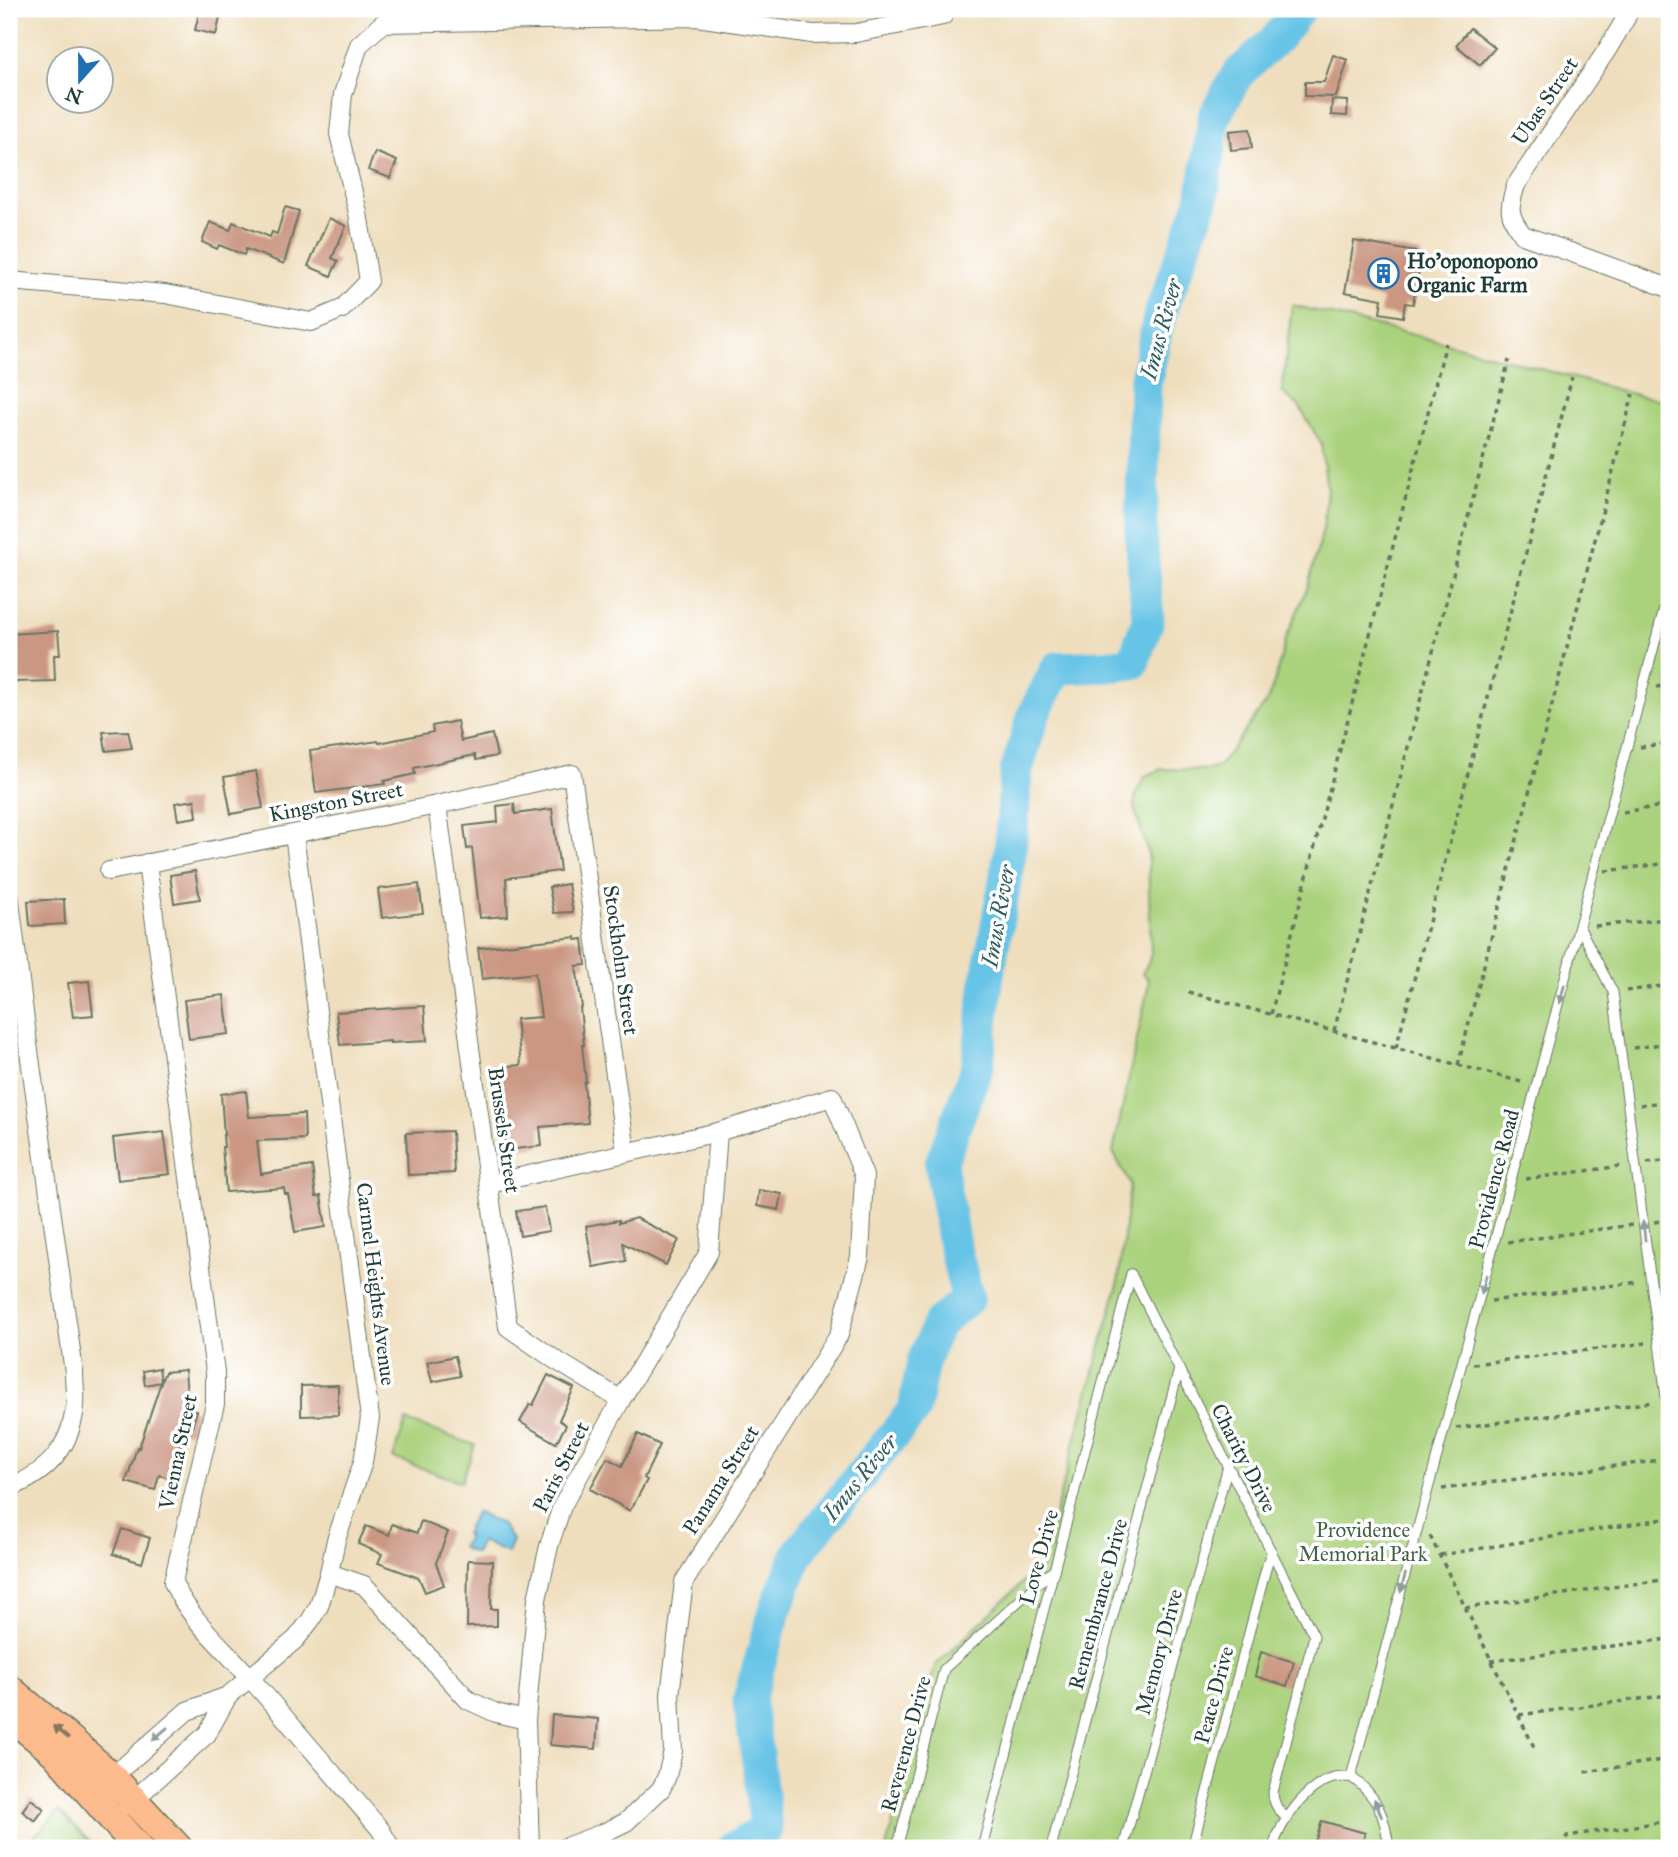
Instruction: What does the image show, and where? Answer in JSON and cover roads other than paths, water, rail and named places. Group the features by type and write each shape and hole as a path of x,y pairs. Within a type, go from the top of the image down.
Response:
{"highway":[{"path":"9,1689 112,1777 178,1848"},
{"path":"9,1715 55,1753 138,1848"}],"street":[{"name":"Ubas Street","path":"1629,9 1607,50 1516,185 1509,204 1513,222 1523,235 1669,288"},
{"path":"9,281 165,294 311,322 342,309 369,281 358,214 339,134 343,94 359,45 383,23 571,14 697,17 812,34 856,33 943,16"},
{"name":"Kingston Street","path":"109,871 437,805 572,774"},
{"name":"Stockholm Street","path":"572,774 626,1152"},
{"name":"Brussels Street","path":"437,805 508,1327 621,1400"},
{"name":"Carmel Heights Avenue","path":"111,1819 207,1734 228,1696 296,1639 310,1621 320,1606 337,1540 363,1462 370,1418 294,834"},
{"name":"Vienna Street","path":"147,863 215,1372 215,1405 173,1582 179,1597 189,1610 380,1829 391,1848"},
{"path":"9,894 74,1372 76,1405 68,1438 45,1469 9,1488"},
{"path":"9,1046 28,1044"},
{"name":"Panama Street","path":"563,1848 626,1822 661,1789 673,1751 670,1695 684,1582 839,1335 860,1257 864,1176 832,1097 718,1132"},
{"path":"489,1184 718,1132"},
{"name":"Paris Street","path":"530,1848 526,1720 537,1599 549,1546 562,1506 709,1252 718,1132"},
{"path":"329,1573 364,1585 468,1700 495,1713 526,1720"},
{"name":"Carmel Heights Avenue","path":"91,1796 187,1711 228,1696"}],"lane":[{"name":"Providence Road","path":"1352,1776 1669,590"},
{"path":"1580,928 1613,992 1669,1420"},
{"name":"Charity Drive","path":"1131,1274 1314,1636 1273,1792 1273,1801 1286,1818"},
{"name":"Love Drive","path":"982,1848 1131,1274"},
{"name":"Remembrance Drive","path":"1051,1848 1179,1369"},
{"name":"Memory Drive","path":"1123,1848 1228,1466"},
{"name":"Peace Drive","path":"1192,1848 1271,1550"},
{"name":"Reverence Drive","path":"897,1848 944,1669 1053,1571"},
{"path":"1273,1848 1286,1818 1299,1802 1333,1779 1352,1776 1374,1798 1386,1829 1389,1848"}],"water":[{"path":"475,1512 501,1524 512,1540 507,1553 481,1541 475,1553 462,1548"}],"waterway":[{"name":"Imus River","path":"732,1848 766,1830 749,1699 776,1608 798,1553 914,1410 923,1362 938,1324 968,1299 953,1240 941,1164 978,1064 987,980 1010,853 1016,772 1035,711 1057,668 1133,663 1148,620 1141,537 1145,384 1160,314 1202,201 1214,117 1237,75 1276,39 1300,9"}],"place":[{"name":"Ho'oponopono Organic Farm","path":"1384,273"}],"park label":[{"name":"Providence Memorial Park","path":"1363,1542"}]}
